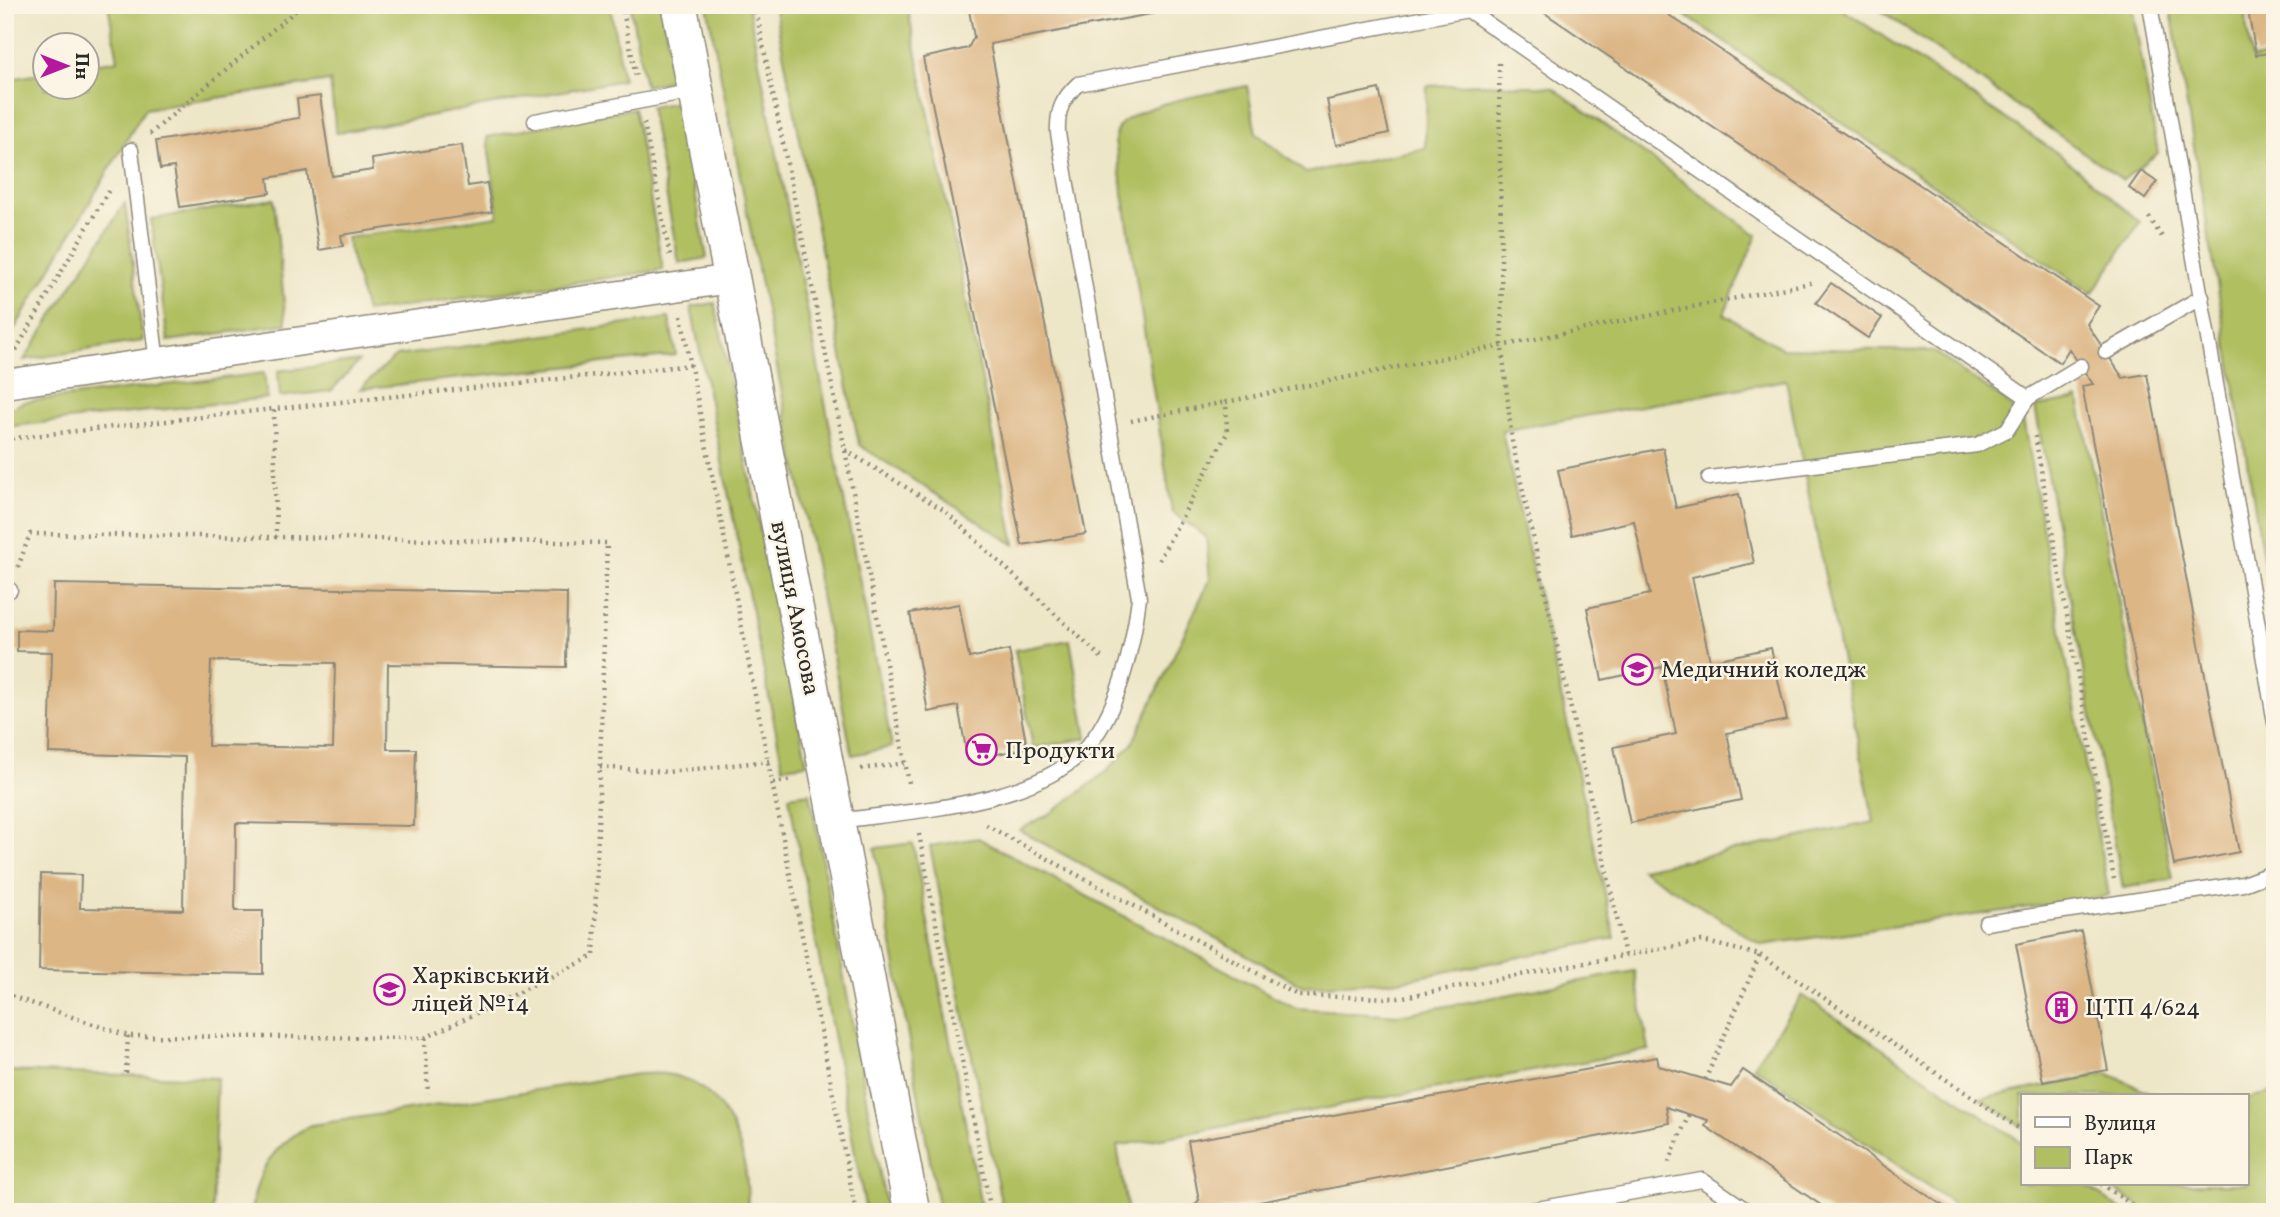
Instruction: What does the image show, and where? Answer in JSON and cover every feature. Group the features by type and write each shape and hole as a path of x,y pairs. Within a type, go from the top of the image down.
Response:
{"street":[{"name":"вулиця Амосова","path":"679,5 912,1212"},
{"path":"5,384 731,279"}],"lane":[{"path":"2150,5 2275,723"},
{"path":"838,821 989,798 1020,788 1056,771 1074,759 1089,744 1102,724 1122,677 1139,598 1058,133 1058,113 1064,98 1078,84 1468,10 2028,398"},
{"path":"534,121 695,91"},
{"path":"131,150 157,363"},
{"path":"2106,352 2202,297"},
{"path":"1709,478 1978,445 2007,430 2028,398 2081,366"},
{"path":"1986,923 2243,884 2275,872"},
{"path":"1520,1212 1702,1180 1749,1212"}],"path":[{"path":"622,5 856,1212"},
{"path":"755,5 845,450 991,1212"},
{"path":"1499,31 1502,348 1512,441 1625,955"},
{"path":"2275,161 2272,165 2275,181"},
{"path":"1109,426 1850,275"},
{"path":"5,439 691,365"},
{"path":"2028,398 2119,903"},
{"path":"1139,598 1227,433 1226,402"},
{"path":"274,409 276,537"},
{"path":"845,450 945,512 1122,677"},
{"path":"5,994 128,1036 425,1038 594,956 607,543 30,534 7,588"},
{"path":"600,767 668,772 769,761"},
{"path":"861,770 906,763"},
{"path":"773,783 804,778"},
{"path":"947,805 1299,996 1398,998 1702,941 1760,955 2021,1130"},
{"path":"1705,1080 1760,955"},
{"path":"126,1073 128,1036"},
{"path":"425,1038 428,1094"},
{"path":"1657,1188 1689,1114"},
{"path":"2104,1186 2143,1212"}],"green space":[{"path":"108,5 610,5 623,80 336,133 330,81 145,109 11,335 5,231 5,80 32,75 32,102 102,102 102,63 118,60"},
{"path":"630,5 661,5 675,80 645,86"},
{"path":"707,5 748,5 892,747 852,755"},
{"path":"774,5 907,5 1015,545 859,445"},
{"path":"1670,5 1836,5 2059,154 2140,222 2092,294"},
{"path":"1873,5 2132,5 2158,153 2123,180"},
{"path":"2170,5 2243,5 2252,59 2275,55 2275,627"},
{"path":"1483,84 1552,87 1757,235 1724,314 1782,348 1933,351 2005,401 2023,420 2109,896 1762,945 1641,869 1874,822 1786,380 1502,431 1615,938 1399,981 1303,986 1019,830 1051,813 1080,792 1108,770 1132,744 1210,579 1206,537 1172,512 1116,145 1117,130 1138,113 1156,106 1247,86 1256,133 1306,173 1425,148 1427,86"},
{"path":"678,102 707,258 679,263 650,107"},
{"path":"634,108 663,270 366,312 346,238 498,216 487,137"},
{"path":"274,199 286,324 168,341 151,219"},
{"path":"125,203 143,341 24,360"},
{"path":"715,303 807,764 783,767 691,307"},
{"path":"669,318 676,355 360,389 396,356"},
{"path":"359,361 331,391 280,397 278,371"},
{"path":"264,373 267,398 5,427 5,411 23,402"},
{"path":"2079,399 2173,879 2123,888 2035,407"},
{"path":"1070,640 1087,738 1033,748 1015,650"},
{"path":"810,793 887,1212 866,1212 789,796"},
{"path":"978,838 1296,1008 1398,1015 1635,971 1649,1050 1117,1146 1128,1212 1003,1212 930,846"},
{"path":"913,843 982,1212 939,1212 875,848"},
{"path":"1802,995 2021,1142 2021,1186 2086,1186 2125,1212 1966,1212 1753,1066"},
{"path":"5,1071 217,1078 212,1212 5,1212"},
{"path":"2107,1073 2153,1094 2021,1094 2021,1126 1980,1099"},
{"path":"638,1074 666,1074 687,1080 706,1091 720,1107 732,1126 740,1147 745,1169 747,1212 251,1212 258,1184 269,1160 286,1141 311,1125"},
{"path":"2275,1092 2275,1212 2148,1212 2109,1186 2248,1186 2248,1098"}],"building":[{"path":"968,5 1199,5 990,44 1086,534 1022,545 923,58 968,48 974,37"},
{"path":"1533,5 1654,5 2099,306 2087,324 2123,378 2147,374 2239,852 2174,865 2082,386 2093,384 2069,349 2060,363"},
{"path":"2247,5 2275,5 2275,52 2256,55"},
{"path":"1379,89 1389,133 1336,145 1327,100"},
{"path":"320,96 332,176 373,170 372,159 462,145 468,186 487,183 492,212 341,235 343,246 319,250 307,171 268,178 270,193 180,207 174,167 160,169 156,141 299,118 297,99"},
{"path":"2141,171 2157,182 2145,199 2129,188"},
{"path":"1831,283 1882,318 1868,338 1816,303"},
{"path":"1663,448 1676,508 1739,494 1754,563 1692,577 1710,661 1771,648 1787,720 1727,733 1741,800 1630,823 1614,747 1676,734 1662,667 1602,680 1587,608 1650,594 1634,521 1572,535 1558,470"},
{"path":"54,584 567,593 566,667 388,664 387,749 416,749 414,826 236,823 235,911 263,911 263,974 39,970 41,874 81,875 80,908 183,910 185,757 49,753 52,652 17,651 17,630 53,631","holes":["211,661 335,663 333,748 208,746"]},
{"path":"959,604 969,658 1009,650 1027,748 968,760 958,706 928,712 910,613"},
{"name":"ЦТП 4/624","path":"2081,931 2108,1070 2043,1082 2016,944"},
{"path":"1657,1057 1659,1066 1731,1087 1743,1070 1952,1212 1831,1212 1705,1126 1708,1120 1666,1107 1669,1123 1208,1212 1189,1212 1199,1200 1188,1141"}],"place":[{"name":"Медичний коледж","path":"1638,669"},
{"name":"Продукти","path":"982,750"},
{"name":"Харківський ліцей №14","path":"389,989"},
{"name":"ЦТП 4/624","path":"2062,1007"}]}
